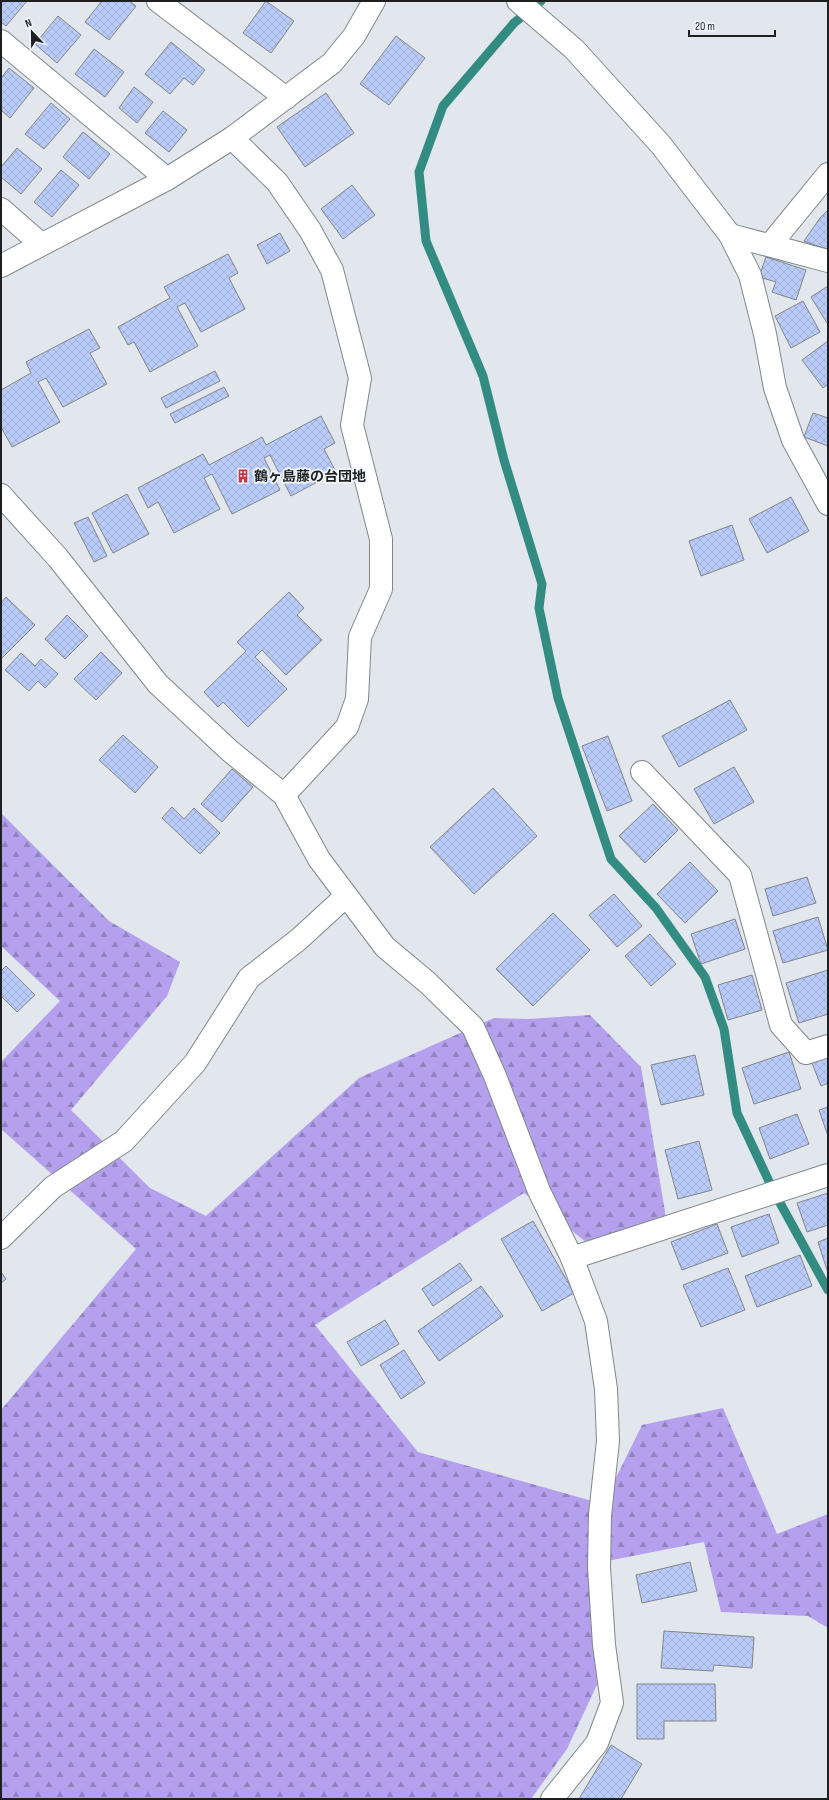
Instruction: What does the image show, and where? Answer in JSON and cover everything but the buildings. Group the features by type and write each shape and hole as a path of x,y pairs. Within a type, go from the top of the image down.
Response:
{"street":[{"path":"158,1 286,98"},
{"path":"1,266 167,179 232,138 332,63 354,36 374,1"},
{"path":"518,1 579,54 661,145 730,235 750,275 765,334 775,388 793,440 828,504"},
{"path":"1,40 167,179"},
{"path":"232,138 277,182 310,230 332,270 360,378 352,425 381,539 381,589 360,637 357,699 347,727 284,795"},
{"path":"770,244 828,174"},
{"path":"1,209 41,244"},
{"path":"730,235 770,244 828,261"},
{"path":"1,496 58,558 158,684 230,750 284,795 319,859 384,948 428,983 474,1027 495,1076 539,1191 572,1258 596,1321 606,1389 608,1441 600,1515 599,1567 604,1645 612,1703 597,1742 552,1799"},
{"path":"642,772 740,875 780,1025 806,1053 828,1046"},
{"path":"1,1238 53,1187 124,1141 195,1063 249,978 298,940 346,896"},
{"path":"572,1258 828,1175"}],"green space":[{"path":"1,813 109,921 180,962 167,996 71,1110 150,1188 206,1216 359,1078 494,1018 528,1019 590,1015 641,1067 666,1218 586,1242 524,1193 315,1325 418,1452 603,1504 642,1425 723,1408 777,1534 828,1514 828,1628 808,1616 721,1612 704,1542 607,1561 601,1676 567,1749 531,1799 1,1799 1,1410 136,1249 1,1129 1,1062 60,1001 1,946"}],"waterway":[{"path":"541,1 514,23 443,106 419,172 426,241 483,376 504,460 542,584 539,608 558,698 611,859 656,908 705,977 724,1029 737,1113 774,1192 828,1290"}],"place":[{"name":"鶴ヶ島藤の台団地","path":"243,476"}]}
